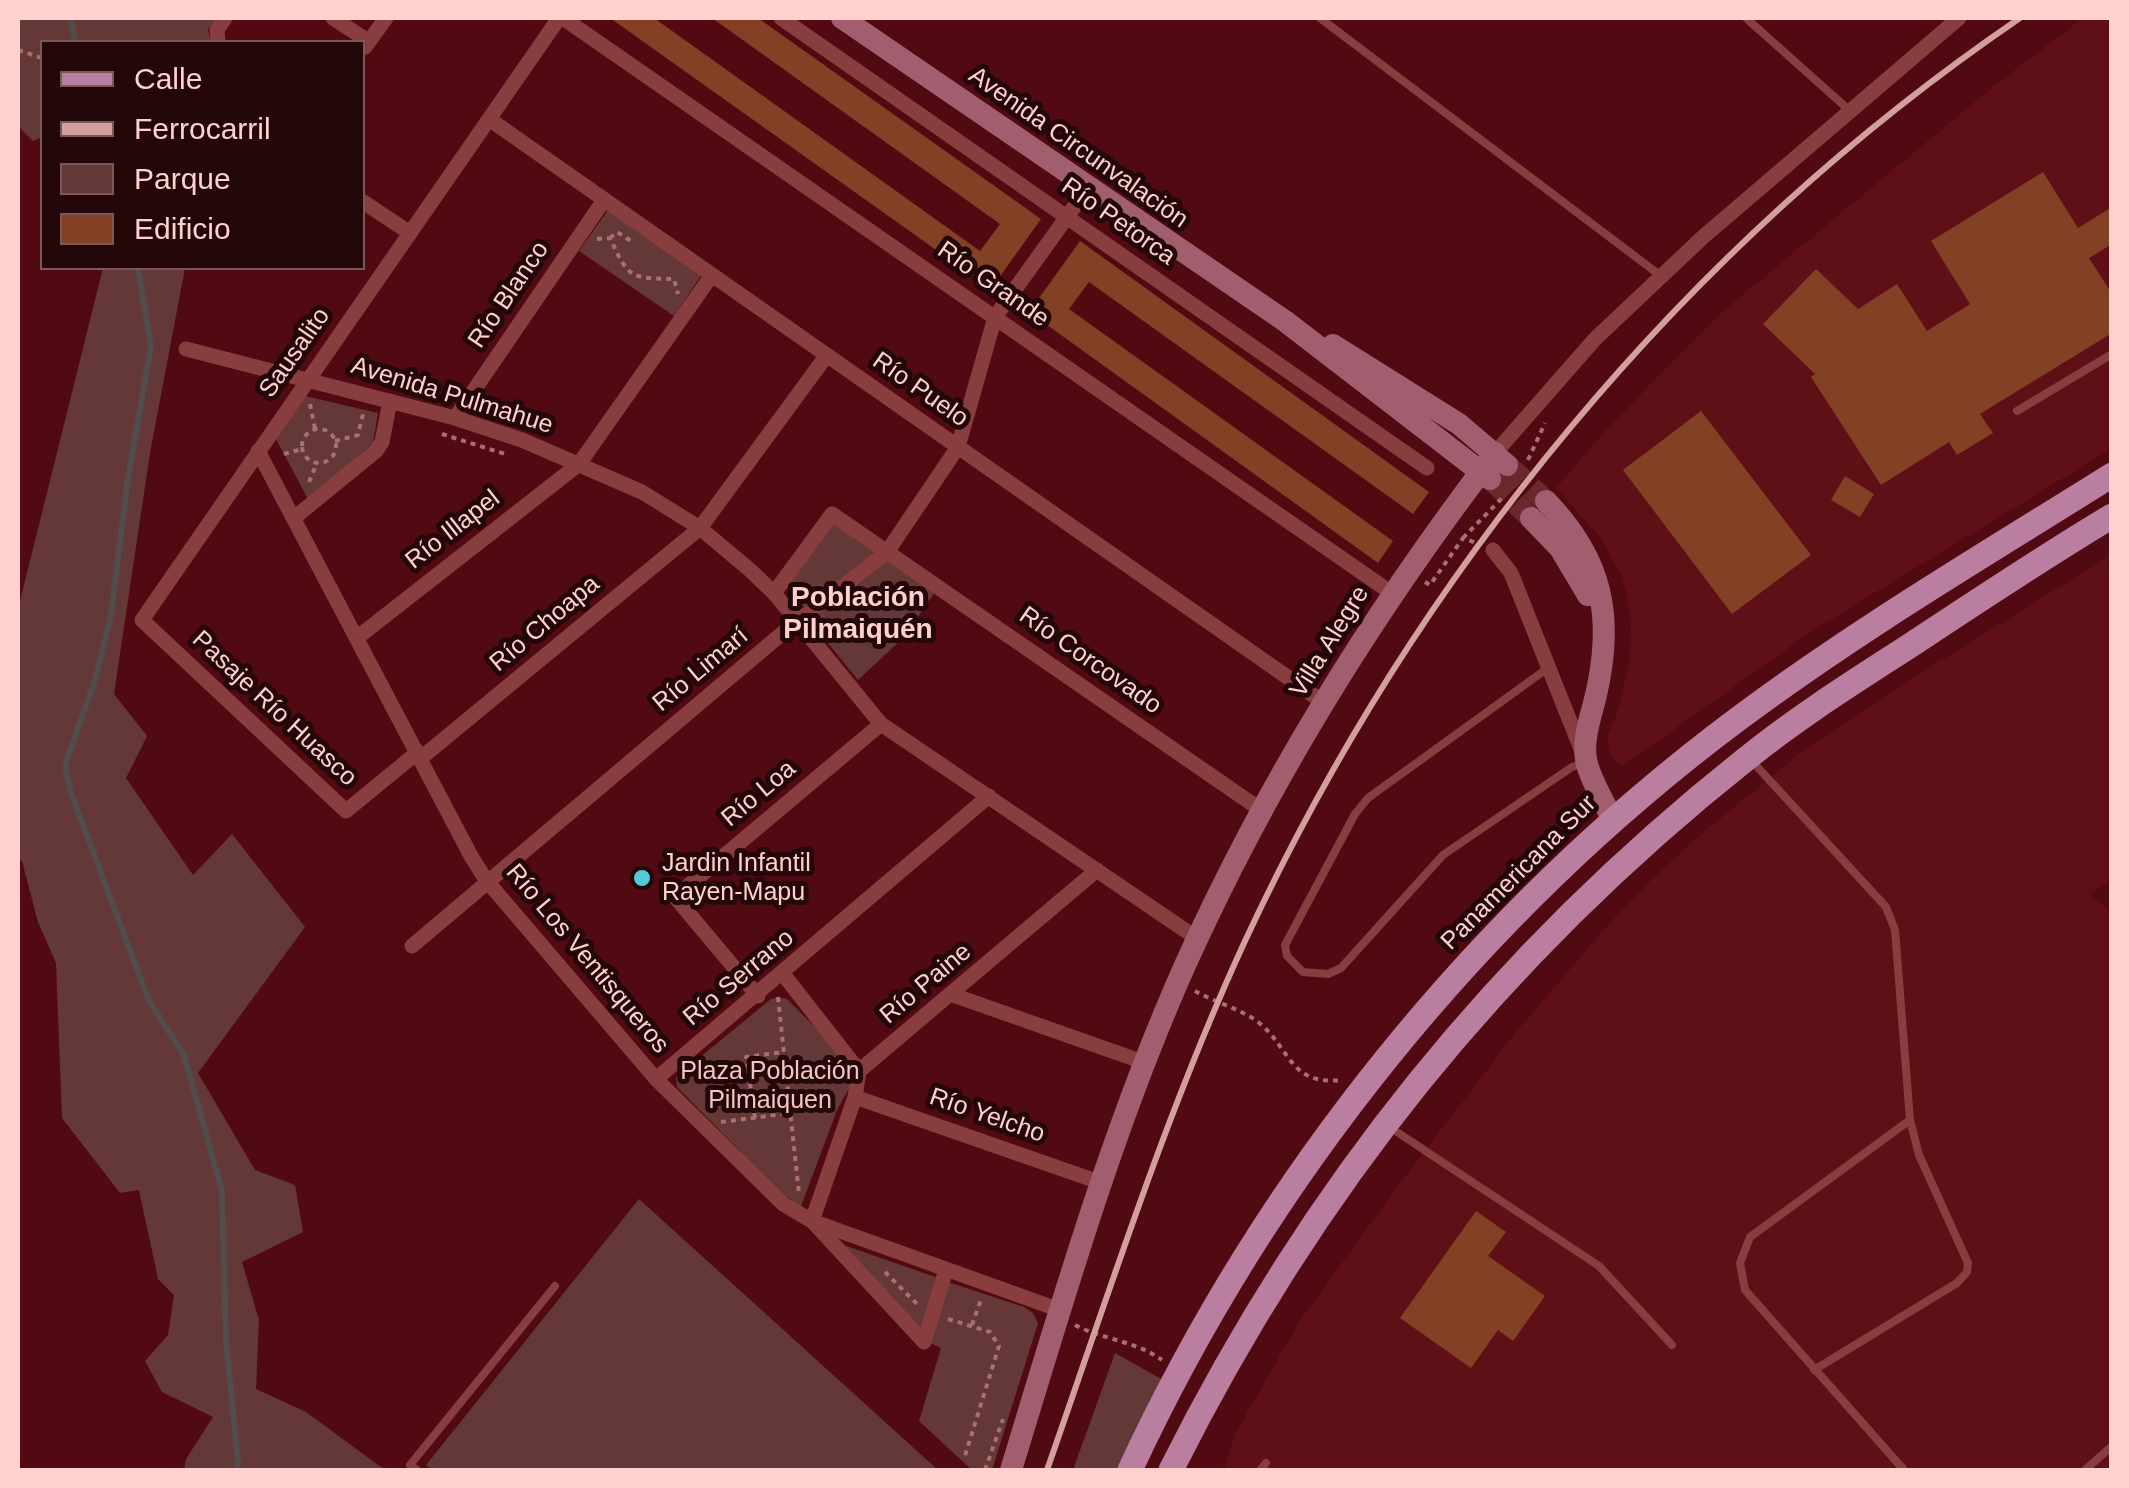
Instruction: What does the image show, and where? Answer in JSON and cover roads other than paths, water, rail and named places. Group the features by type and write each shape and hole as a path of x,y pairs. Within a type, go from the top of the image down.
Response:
{"main road":[{"name":"Avenida Circunvalación","path":"842,18 1285,322 1495,475"},
{"name":"Villa Alegre","path":"1011,1470 1102,1183 1198,939 1322,702 1409,572 1495,475"},
{"name":"Panamericana Sur","path":"1130,1470 1178,1372 1260,1236 1372,1079 1426,1012 1507,923 1613,821 1736,720 1909,602 2112,475"},
{"path":"1538,510 1583,582 1596,619 1602,657 1586,733 1586,762 1613,821"},
{"path":"1171,1470 1270,1290 1384,1124 1517,966 1631,856 1748,757 1930,632 2112,516"},
{"path":"1909,602 1930,632"}],"street":[{"path":"333,18 359,40"},
{"path":"366,46 386,18"},
{"name":"Sausalito","path":"142,620 258,451 303,397 307,380 561,18"},
{"name":"Río Grande","path":"561,18 1393,594"},
{"name":"Río Petorca","path":"782,18 1427,468"},
{"name":"Villa Alegre","path":"1495,475 1596,338 1849,110 1959,18"},
{"name":"Río Puelo","path":"489,119 1322,702"},
{"name":"Río Limarí","path":"412,946 486,880 887,552 958,446 995,316 1088,189"},
{"name":"Río Blanco","path":"456,418 604,200"},
{"path":"365,202 410,233"},
{"name":"Río Illapel","path":"358,637 579,464 712,274"},
{"name":"Avenida Pulmahue","path":"186,350 456,418 642,492 700,528 774,594 882,724 1198,939"},
{"name":"Río Choapa","path":"420,755 700,528 827,355"},
{"path":"294,518 376,451 382,442 390,401"},
{"name":"Río Los Ventisqueros","path":"258,451 486,880 656,1079 781,1204 812,1222 1059,1313"},
{"name":"Río Corcovado","path":"774,594 832,514 1264,812"},
{"path":"1492,550 1510,573 1586,762"},
{"name":"Pasaje Río Huasco","path":"142,620 346,811 420,755"},
{"name":"Río Loa","path":"758,996 675,897 882,724"},
{"name":"Río Serrano","path":"656,1079 989,796"},
{"name":"Río Paine","path":"852,1072 953,995 1097,870"},
{"path":"783,974 852,1072 855,1097 812,1222 924,1342 946,1270"},
{"path":"953,995 1146,1063"},
{"name":"Río Yelcho","path":"855,1097 1102,1183"}],"lane":[{"path":"1320,18 1662,276"},
{"path":"1746,18 1849,110"},
{"path":"2017,411 2112,354"},
{"path":"1548,668 1362,804 1285,945 1288,956 1303,972 1315,975 1341,968 1443,856 1559,776 1586,762"},
{"path":"1748,757 1886,907 1895,930 1910,1120 1919,1156 1968,1263 1967,1272 1957,1284 1814,1370"},
{"path":"1904,1470 1745,1290 1740,1263 1750,1237 1910,1120"},
{"path":"1384,1124 1599,1266 1672,1344"},
{"path":"417,1470 410,1465 554,1286"},
{"path":"2085,1470 2112,1446"}],"waterway":[{"path":"71,18 75,40"},
{"path":"138,270 151,346 128,478 111,615 94,683 65,765 70,790 149,1001 184,1055 222,1191 226,1341 236,1470"}],"tunnel":[{"path":"1507,465 1546,501"},
{"path":"1492,480 1531,518"}],"railway":[{"path":"1047,1470 1140,1203 1216,1006 1314,805 1391,674 1477,548 1571,427 1672,314 1781,207 1897,108 2020,18"}],"place":[{"name":"Jardin Infantil Rayen-Mapu","path":"642,878"}],"district":[{"name":"Población Pilmaiquén","path":"858,614"}],"park label":[{"name":"Plaza Población Pilmaiquen","path":"770,1086"}]}
